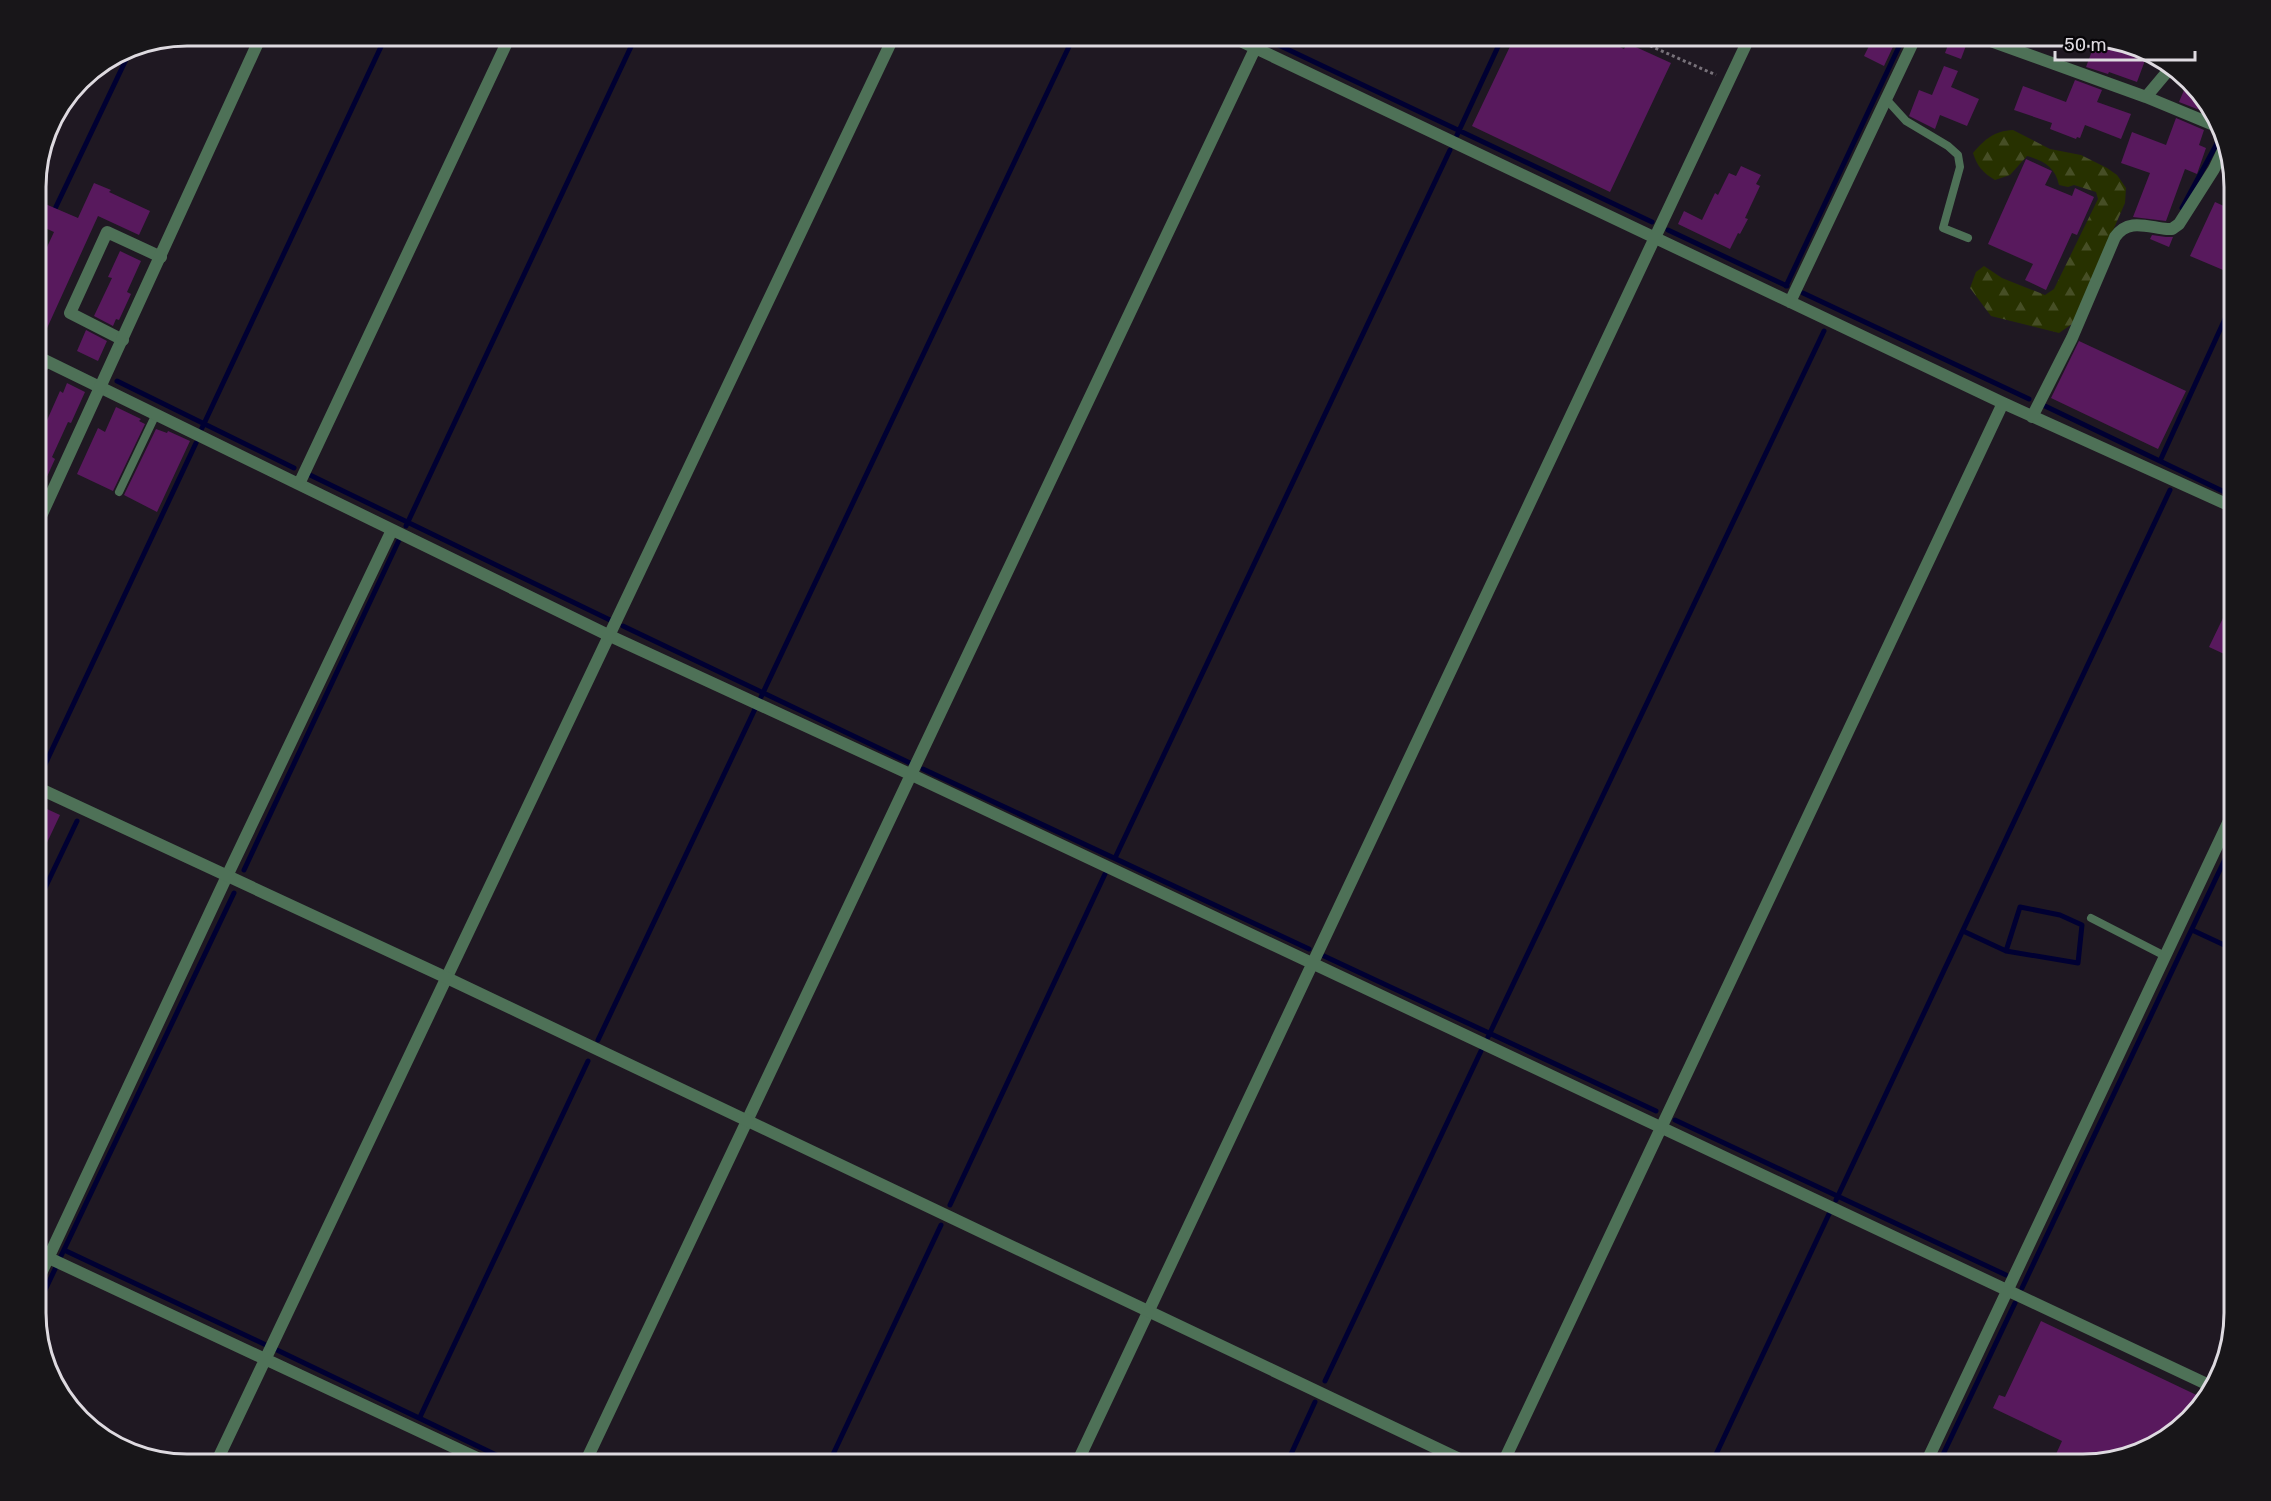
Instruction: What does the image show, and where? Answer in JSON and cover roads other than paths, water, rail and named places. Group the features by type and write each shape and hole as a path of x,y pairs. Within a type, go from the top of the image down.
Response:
{"street":[{"path":"47,502 256,46"},
{"path":"299,484 505,46"},
{"path":"220,1454 889,46"},
{"path":"1251,46 2002,403 2224,503"},
{"path":"1081,1454 1745,46"},
{"path":"1790,302 1911,46"},
{"path":"2005,46 2146,97 2209,123"},
{"path":"589,1454 1255,48"},
{"path":"2146,97 2166,73"},
{"path":"2032,417 2072,338 2120,229 2130,225 2167,229 2179,224 2221,155"},
{"path":"123,340 70,312 102,242 107,232 161,257"},
{"path":"47,361 608,634 2206,1384"},
{"path":"1507,1454 2002,403"},
{"path":"47,1261 392,530"},
{"path":"47,792 445,977 1449,1454"},
{"path":"1930,1454 2224,831"},
{"path":"49,1257 468,1454"}],"lane":[{"path":"1886,99 1906,121 1948,146 1958,155 1960,167 1943,228 1968,238"},
{"path":"118,492 156,414"},
{"path":"2091,918 2165,956"}],"waterway":[{"path":"202,428 381,46"},
{"path":"406,526 631,46"},
{"path":"761,697 1069,46"},
{"path":"1281,46 1652,222"},
{"path":"1457,135 1498,46"},
{"path":"1786,286 1899,46"},
{"path":"53,213 125,61"},
{"path":"2182,208 2217,143"},
{"path":"1115,858 1450,150"},
{"path":"1668,230 1787,286"},
{"path":"1803,293 2029,399"},
{"path":"2160,461 2224,321"},
{"path":"1488,1037 1824,331"},
{"path":"117,381 294,468"},
{"path":"2045,406 2224,492"},
{"path":"47,760 196,443"},
{"path":"310,475 610,620"},
{"path":"1836,1200 2170,490"},
{"path":"244,870 399,540"},
{"path":"623,626 910,763"},
{"path":"598,1040 755,709"},
{"path":"923,769 1309,949"},
{"path":"47,884 77,821"},
{"path":"2022,1288 2224,861"},
{"path":"950,1205 1105,874"},
{"path":"61,1256 234,893"},
{"path":"1963,931 2006,951 2078,963 2082,925 2060,915 2020,907 2006,951"},
{"path":"2192,930 2224,945"},
{"path":"1324,956 1656,1111"},
{"path":"1325,1381 1481,1051"},
{"path":"420,1417 588,1061"},
{"path":"1675,1120 2006,1275"},
{"path":"1716,1454 1829,1214"},
{"path":"833,1454 941,1225"},
{"path":"64,1250 266,1345"},
{"path":"47,1286 56,1267"},
{"path":"1943,1454 2015,1303"},
{"path":"277,1350 494,1454"},
{"path":"1291,1454 1315,1402"}]}
